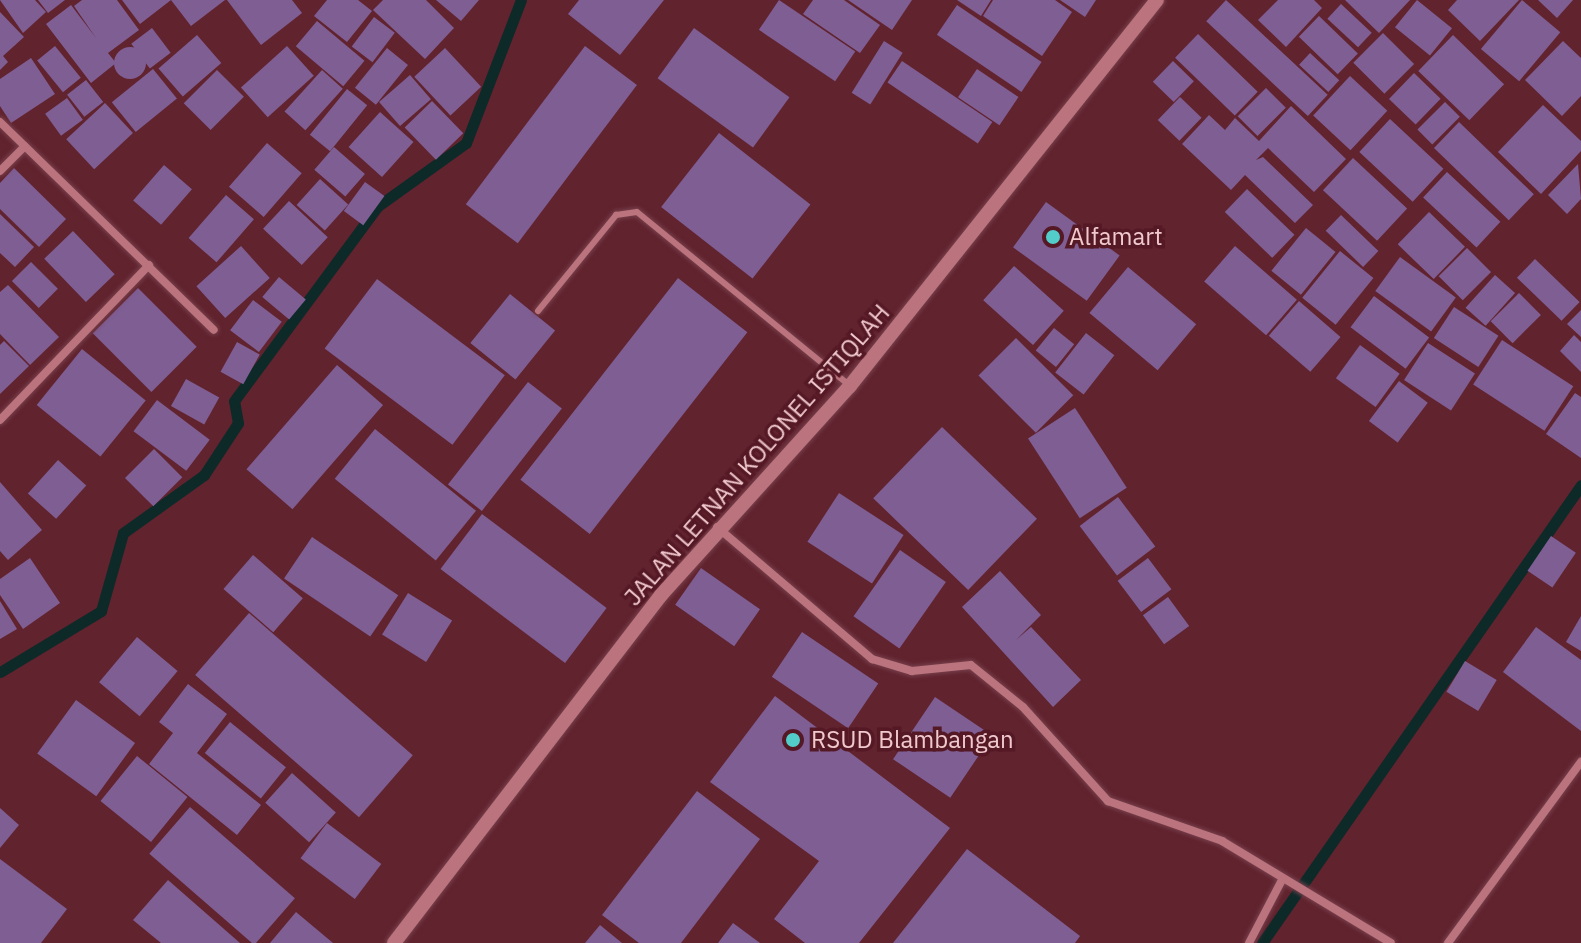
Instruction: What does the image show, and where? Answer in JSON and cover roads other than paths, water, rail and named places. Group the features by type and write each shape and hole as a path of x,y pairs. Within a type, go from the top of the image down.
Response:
{"street":[{"name":"JALAN LETNAN KOLONEL ISTIQLAH","path":"394,943 717,527 850,386 1157,0"},
{"path":"0,122 214,330"},
{"path":"0,171 25,146"},
{"path":"0,420 149,265"},
{"path":"717,527 872,659 912,671 971,665 1023,707 1108,801 1222,841 1391,943"},
{"path":"1448,943 1581,762"},
{"path":"1249,943 1284,881"}],"lane":[{"path":"538,311 616,215 637,212 850,386"}],"waterway":[{"path":"0,672 101,611 123,533 204,475 238,423 234,401 378,206 466,143 521,0"},
{"path":"1262,943 1581,485"}],"place":[{"name":"Alfamart","path":"1053,237"},
{"name":"RSUD Blambangan","path":"793,740"}]}
